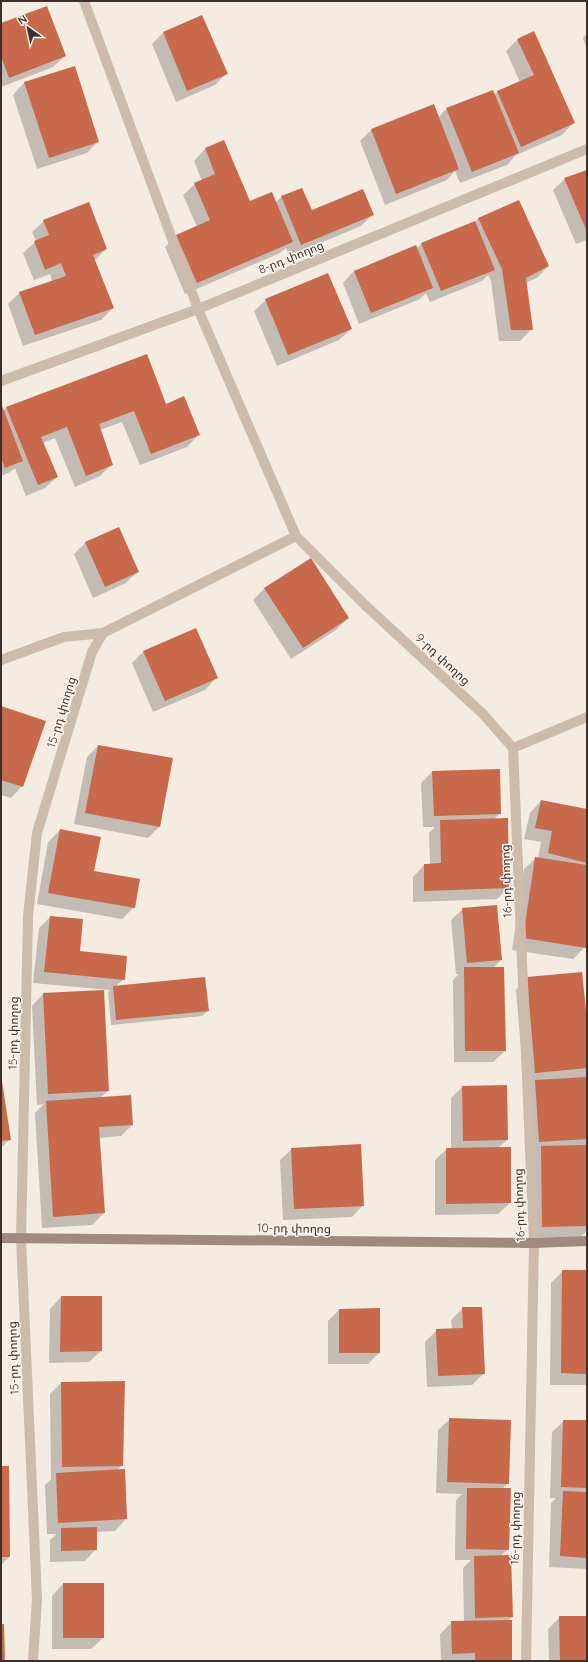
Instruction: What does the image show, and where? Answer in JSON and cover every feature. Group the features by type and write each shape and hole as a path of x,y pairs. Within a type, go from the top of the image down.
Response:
{"street":[{"path":"1,660 64,636 103,633 296,536 198,310 84,1"},
{"name":"8-րդ փողոց","path":"1,381 198,310 587,149"},
{"name":"9-րդ փողոց","path":"296,536 365,605 483,714 513,748"},
{"name":"15-րդ փողոց","path":"33,1661 37,1600 21,1238 28,916 37,833 92,652 103,633"},
{"path":"513,748 587,717"},
{"name":"16-րդ փողոց","path":"513,748 534,1243 526,1661"},
{"name":"10-րդ փողոց","path":"1,1238 534,1243 587,1241"}],"building":[{"path":"47,6 66,56 9,78 1,56 1,23"},
{"path":"202,15 228,74 187,91 163,32"},
{"path":"534,31 575,123 521,147 497,91 534,75 517,39"},
{"path":"75,66 99,142 49,158 24,82"},
{"path":"493,90 519,153 472,172 446,108"},
{"path":"434,104 459,169 396,194 371,129"},
{"path":"224,140 250,201 272,192 293,242 197,283 176,235 210,220 194,183 215,174 205,148"},
{"path":"587,170 587,232 564,178"},
{"path":"302,188 312,210 363,189 374,215 301,245 281,196"},
{"path":"519,200 549,266 526,278 533,330 511,330 502,269 478,218"},
{"path":"89,202 107,249 93,255 114,308 35,335 19,292 66,276 61,263 45,270 34,241 49,235 43,220"},
{"path":"475,221 495,270 441,291 421,243"},
{"path":"416,245 433,288 371,313 354,271"},
{"path":"328,273 352,329 288,355 265,299"},
{"path":"147,354 166,404 184,396 200,435 151,454 134,411 99,424 113,465 86,476 67,427 41,437 58,477 38,485 6,407"},
{"path":"1,403 23,461 5,468 1,458"},
{"path":"119,527 139,572 105,587 85,542"},
{"path":"311,558 349,618 303,648 264,588"},
{"path":"196,628 218,678 165,701 143,651"},
{"path":"1,706 46,721 23,787 1,780"},
{"path":"98,745 173,758 160,827 85,813"},
{"path":"500,769 501,814 434,816 432,771"},
{"path":"541,800 587,809 587,863 548,853 552,831 535,828"},
{"path":"508,818 509,888 424,891 424,864 441,863 440,820"},
{"path":"60,829 101,837 94,871 140,879 135,908 48,893"},
{"path":"535,857 587,865 586,948 523,938"},
{"path":"497,905 502,960 467,963 462,908"},
{"path":"50,916 83,919 80,951 127,956 125,980 44,972"},
{"path":"464,967 504,967 506,1051 465,1051"},
{"path":"582,972 587,1020 587,1068 535,1073 527,977"},
{"path":"205,977 209,1011 116,1020 113,986"},
{"path":"104,990 109,1091 48,1094 43,993"},
{"path":"1,1075 11,1140 1,1141"},
{"path":"587,1077 587,1139 539,1142 535,1080"},
{"path":"507,1085 508,1140 463,1141 462,1086"},
{"path":"131,1095 133,1125 99,1127 105,1213 53,1217 46,1101"},
{"path":"361,1144 364,1206 294,1209 291,1148"},
{"path":"587,1145 587,1226 542,1227 541,1146"},
{"path":"511,1147 511,1203 446,1204 446,1148"},
{"path":"562,1270 587,1270 587,1374 561,1373"},
{"path":"61,1296 102,1296 102,1351 60,1352"},
{"path":"462,1307 482,1307 485,1374 438,1376 436,1329 463,1328"},
{"path":"380,1308 380,1353 339,1353 339,1309"},
{"path":"125,1381 123,1466 62,1467 61,1382"},
{"path":"449,1418 511,1420 509,1484 447,1482"},
{"path":"563,1420 587,1420 587,1488 561,1487"},
{"path":"1,1466 9,1466 10,1557 1,1557"},
{"path":"125,1469 127,1519 58,1523 56,1473"},
{"path":"467,1488 511,1488 509,1550 466,1549"},
{"path":"563,1491 587,1492 587,1558 560,1556"},
{"path":"97,1527 97,1550 61,1551 61,1528"},
{"path":"511,1555 513,1617 475,1618 474,1556"},
{"path":"63,1583 104,1583 104,1638 63,1638"},
{"path":"559,1616 587,1616 587,1661 560,1661"},
{"path":"512,1620 512,1661 475,1661 475,1653 452,1654 451,1621"},
{"path":"1,1624 4,1624 5,1661 1,1661"}]}
